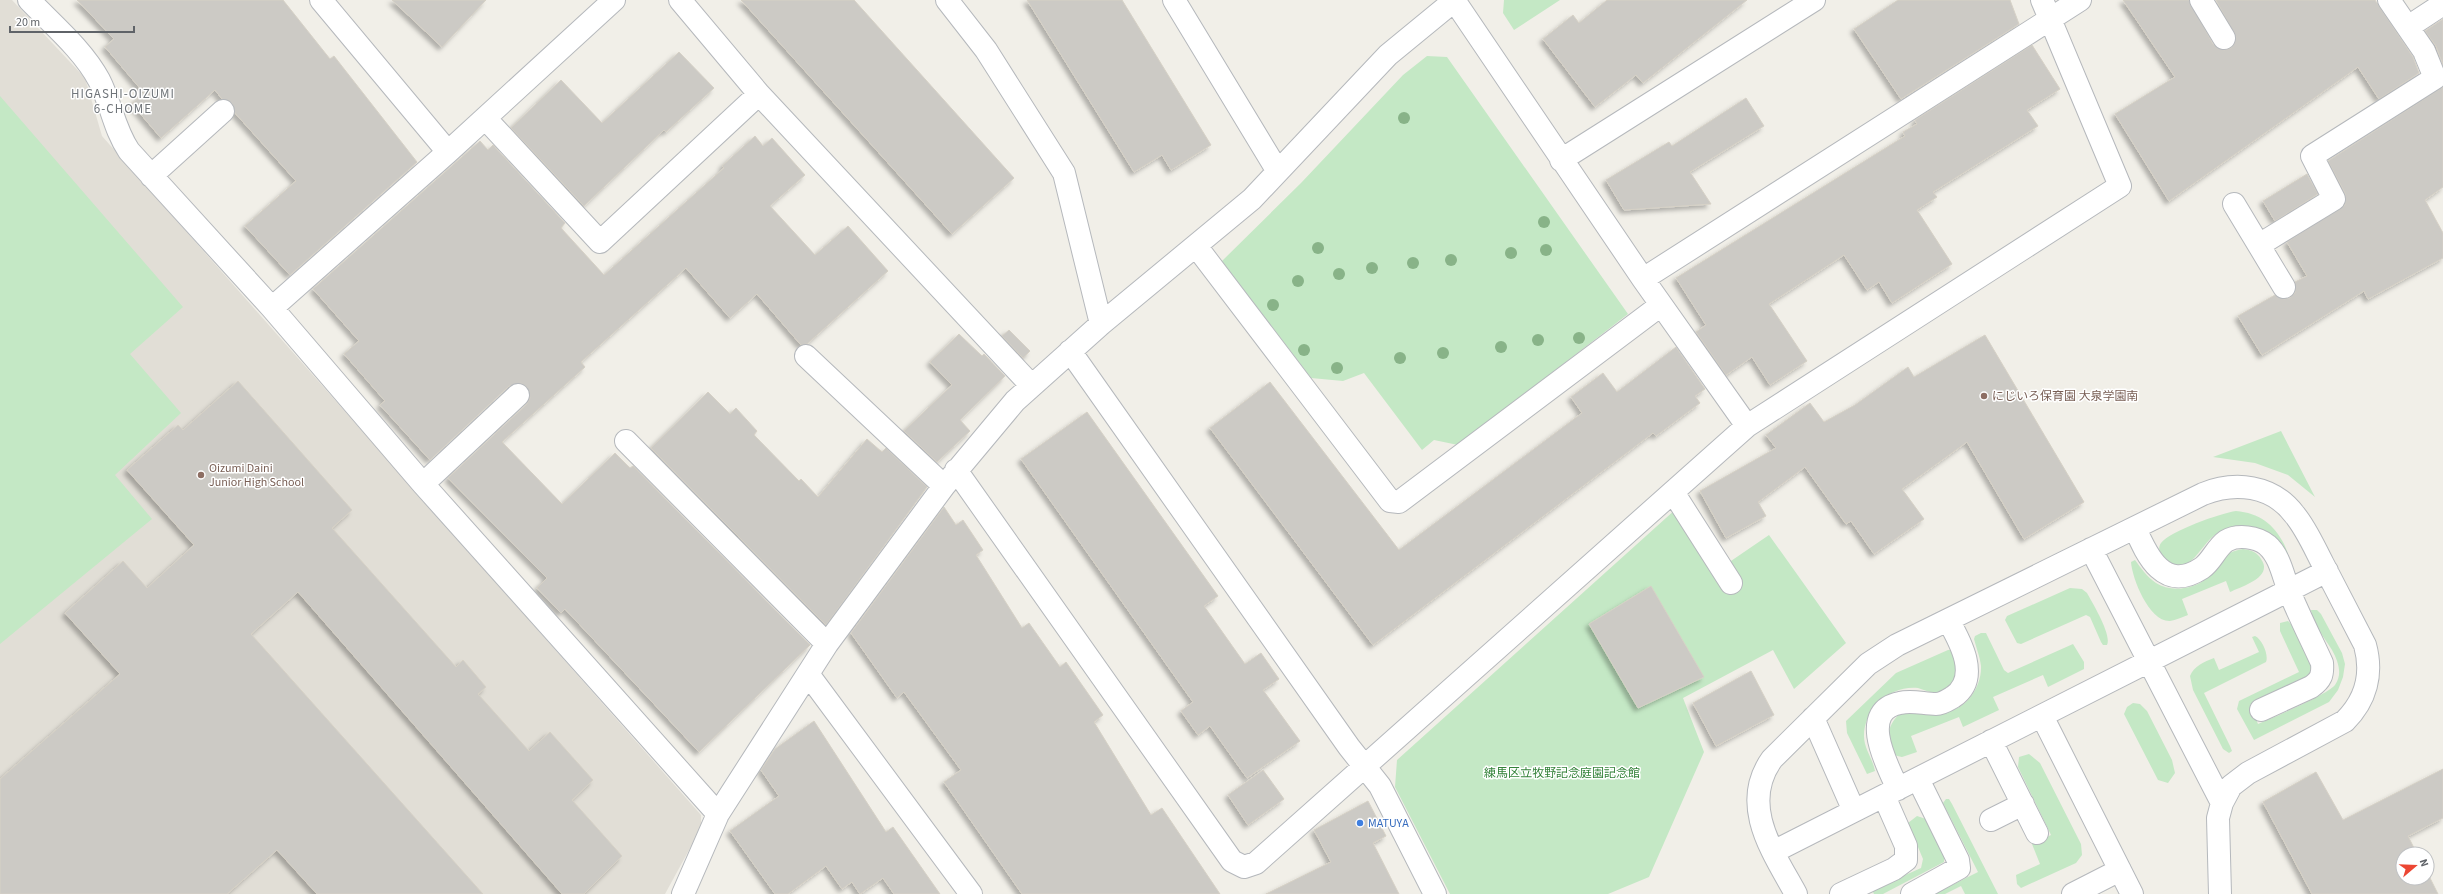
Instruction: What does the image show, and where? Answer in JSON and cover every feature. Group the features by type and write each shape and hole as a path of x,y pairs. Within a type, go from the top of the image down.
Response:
{"street":[{"path":"29,0 86,59 100,81 123,142 151,176 272,308 423,484 718,814"},
{"path":"321,0 448,152"},
{"path":"272,308 448,152 614,0"},
{"path":"680,0 759,94 1031,385"},
{"path":"947,0 986,50 1064,173 1100,324"},
{"path":"1174,0 1277,170"},
{"path":"689,890 718,814 827,644 950,478 1015,401 1100,324 1252,199 1277,170 1388,55 1454,0 1561,160 1747,426"},
{"path":"1561,160 1814,0"},
{"path":"1643,279 2046,10 2080,0"},
{"path":"2202,0 2224,38"},
{"path":"2258,245 2334,199 2312,156 2434,78 2424,51 2389,0"},
{"path":"2408,27 2443,4"},
{"path":"806,356 950,478 1232,861 1244,867 1256,864 1747,426 2120,186 2046,10"},
{"path":"484,118 600,242 759,94"},
{"path":"151,176 223,111"},
{"path":"2234,204 2284,287"},
{"path":"1196,246 1390,501 1399,502 1662,305"},
{"path":"1070,351 1344,741 1380,786 1435,894"},
{"path":"423,484 518,395"},
{"path":"626,441 827,644"},
{"path":"1796,894 1773,852 1757,810 1760,781 1772,760 1876,657 2214,489 2232,486 2254,488 2280,500 2294,513 2365,645 2370,666 2366,691 2354,713 2345,721 2238,779 2231,786 2222,803 2217,832 2220,894"},
{"path":"1673,492 1731,583"},
{"path":"2135,528 2147,555 2155,565 2164,573 2177,576 2202,568 2227,540 2238,537 2258,540 2267,545 2276,557 2289,592 2322,662 2323,674 2319,682 2311,687 2261,710"},
{"path":"2091,549 2222,803"},
{"path":"1773,852 2327,572"},
{"path":"1841,894 1894,870 1906,860 1906,846 1881,752 1878,728 1880,719 1891,706 1898,703 1938,704 1958,694 1962,685 1967,664 1963,646 1948,620"},
{"path":"808,674 970,894"},
{"path":"2042,716 2132,894"},
{"path":"1813,718 1854,811"},
{"path":"1991,742 2037,833"},
{"path":"1912,894 1959,868 1958,860 1918,779"},
{"path":"1991,820 2023,804"},
{"path":"2073,894 2120,870"}],"shaded area":[{"name":"Oizumi Daini Junior High School","path":"0,0 12,0 85,78 102,136 701,815 701,828 665,894 52,894 0,854"}],"green space":[{"path":"1504,0 1560,0 1514,30 1503,13"},
{"path":"1427,56 1447,57 1628,314 1458,445 1434,440 1422,450 1364,373 1343,381 1311,378 1222,261 1301,183 1403,75"},
{"path":"0,96 183,307 130,354 181,413 115,475 152,519 0,644"},
{"path":"2281,431 2315,497 2288,475 2255,463 2213,457"},
{"name":"練馬区立牧野記念庭園記念館","path":"1686,500 1728,563 1769,535 1846,643 1794,689 1773,650 1683,698 1704,752 1649,877 1608,894 1450,894 1395,787 1397,760"},
{"path":"2236,511 2252,514 2270,525 2276,531 2284,544 2288,553 2288,559 2257,529 2244,526 2227,528 2218,533 2210,539 2192,560 2185,565 2171,565 2166,562 2161,555 2159,548 2161,543 2174,533 2208,519"},
{"path":"2243,549 2254,552 2261,559 2264,565 2260,576 2249,584 2230,592 2226,581 2182,599 2188,615 2170,621 2162,619 2149,607 2138,588 2132,569 2131,562 2135,560 2150,578 2162,586 2176,589 2190,587 2208,577 2222,559 2230,553"},
{"path":"2070,588 2082,589 2087,593 2107,634 2107,645 2103,645 2090,617 2086,615 2021,644 2017,643 2005,620 2007,616"},
{"path":"2311,610 2317,610 2321,614 2342,653 2345,664 2343,677 2338,690 2329,702 2254,740 2237,709 2239,701 2299,672 2280,631 2280,623 2288,621 2292,625 2314,668 2310,675 2250,705 2258,724 2322,694 2335,685 2337,681 2339,676 2339,668 2336,659 2332,650 2316,626"},
{"path":"1981,633 1986,633 2004,670 2008,673 2073,644 2084,662 2084,669 2048,687 2043,675 1993,697 1999,710 1963,727 1959,717 1911,736 1917,752 1902,757 1895,755 1888,745 1888,738 1889,731 1895,718 1904,712 1910,711 1942,713 1950,711 1965,703 1975,690 1981,674 1981,666 1974,639 1975,636"},
{"path":"2255,636 2260,640 2267,655 2266,662 2204,693 2230,746 2232,751 2229,753 2223,749 2193,690 2190,676 2197,667 2214,658 2219,670 2259,652 2252,637"},
{"path":"1948,650 1952,650 1958,674 1945,690 1936,693 1918,688 1898,690 1880,701 1868,717 1865,726 1864,741 1875,771 1867,774 1847,733 1846,721 1896,673"},
{"path":"2133,703 2140,704 2147,711 2172,760 2175,773 2168,783 2158,780 2124,714 2127,707"},
{"path":"2029,754 2040,763 2081,844 2082,855 2076,863 2021,888 2017,884 2016,875 2040,864 2032,844 2051,835 2018,767 2019,757"},
{"path":"1946,799 1949,799 1952,804 1998,894 1965,894 1961,886 1945,894 1934,894 1978,872 1943,803"},
{"path":"1917,816 1926,819 1944,856 1944,862 1883,894 1874,894 1872,890 1921,868 1923,859 1908,823"}],"building":[{"path":"77,0 283,0 330,59 334,56 417,162 290,275 245,226 296,181 235,113 232,103 222,99 215,90 161,138 132,104 144,93 105,47 114,39"},
{"path":"392,0 486,0 442,47"},
{"path":"741,0 854,0 1014,178 952,234"},
{"path":"1027,0 1122,0 1211,145 1171,170 1162,155 1134,172"},
{"path":"1607,0 1747,0 1643,83 1636,75 1595,107 1543,39 1573,15 1579,23"},
{"path":"1898,0 2010,0 2019,24 1901,99 1854,29"},
{"path":"2123,0 2189,0 2213,44 2224,50 2231,48 2236,37 2216,0 2375,0 2413,57 2419,73 2379,99 2358,67 2169,201 2115,114 2175,77"},
{"path":"2443,19 2443,65 2436,46 2425,31"},
{"path":"2032,45 2060,89 2027,110 2038,126 1933,192 1937,197 1917,210 1952,264 1892,303 1879,282 1867,290 1844,255 1769,304 1807,361 1770,385 1752,357 1726,375 1696,332 1706,325 1676,278 1905,136 1903,132 1917,124 1915,120"},
{"path":"679,52 714,88 666,132 664,130 584,206 511,128 561,80 602,123"},
{"path":"2443,87 2443,187 2425,200 2443,233 2443,258 2368,299 2364,291 2262,355 2238,316 2275,295 2284,299 2290,298 2295,293 2295,282 2307,276 2287,242 2345,205 2345,193 2328,161"},
{"path":"1746,98 1764,126 1690,172 1711,204 1624,210 1606,180 1669,142 1672,146"},
{"path":"755,136 763,146 772,138 805,175 770,206 815,255 848,226 888,271 807,344 801,345 757,294 730,318 686,268 581,362 585,367 502,442 562,504 615,453 630,468 633,466 810,645 699,752 565,609 561,613 537,588 547,578 448,478 527,404 530,398 527,387 521,383 509,386 430,460 380,405 385,401 344,354 359,341 313,289 480,141 488,150 493,145 565,223 561,228 604,275 724,168 722,166"},
{"path":"2307,174 2318,194 2275,221 2263,201"},
{"path":"1009,330 1030,351 1023,358 1002,336"},
{"path":"959,334 982,356 984,354 1005,376 960,420 970,431 937,462 904,431 952,385 930,362"},
{"path":"1985,335 2084,502 2024,539 1967,442 1902,489 1924,519 1874,554 1851,521 1846,524 1805,467 1758,502 1766,516 1726,538 1700,491 1776,448 1766,435 1810,403 1824,422 1855,405 1908,367 1914,377"},
{"path":"1676,347 1705,389 1695,396 1700,403 1656,436 1653,433 1373,645 1210,428 1270,382 1399,550 1582,413 1571,397 1603,373 1617,392"},
{"path":"238,381 352,510 332,528 456,667 463,660 486,687 478,694 529,751 550,732 593,780 572,800 622,856 584,894 562,894 298,592 251,634 483,894 317,894 277,850 227,894 0,894 0,779 120,674 65,613 123,561 147,588 194,545 127,470 178,425 183,430"},
{"path":"708,392 730,414 736,408 757,431 754,435 799,481 801,479 818,497 867,439 882,452 886,448 927,487 826,625 651,448"},
{"path":"1087,412 1218,596 1204,606 1245,664 1261,653 1279,679 1263,690 1300,741 1247,778 1210,726 1198,735 1181,711 1193,702 1021,459"},
{"path":"944,507 956,525 963,520 983,550 976,555 1022,628 1029,623 1060,667 1066,662 1103,715 1094,722 1151,815 1162,808 1220,894 1022,894 944,782 961,770 904,692 897,698 851,633"},
{"path":"1651,586 1704,677 1638,708 1589,624"},
{"path":"1751,671 1774,715 1716,746 1693,703"},
{"path":"814,721 886,832 893,827 940,894 894,894 883,878 860,894 852,882 842,889 826,866 788,894 775,894 730,831 779,796 761,770 775,749"},
{"path":"2443,769 2443,818 2408,836 2413,846 2395,846 2395,886 2434,886 2438,894 2312,894 2263,802 2316,772 2343,820"},
{"path":"1263,770 1284,799 1248,825 1228,795"},
{"path":"1368,801 1386,836 1373,843 1399,894 1266,894 1331,862 1314,830"}],"place":[{"name":"にじいろ保育園 大泉学園南","path":"1984,396"},
{"name":"Oizumi Daini Junior High School","path":"201,475"},
{"name":"MATUYA","path":"1360,823"}],"district":[{"name":"HIGASHI-OIZUMI 6-CHOME","path":"123,100"}]}
